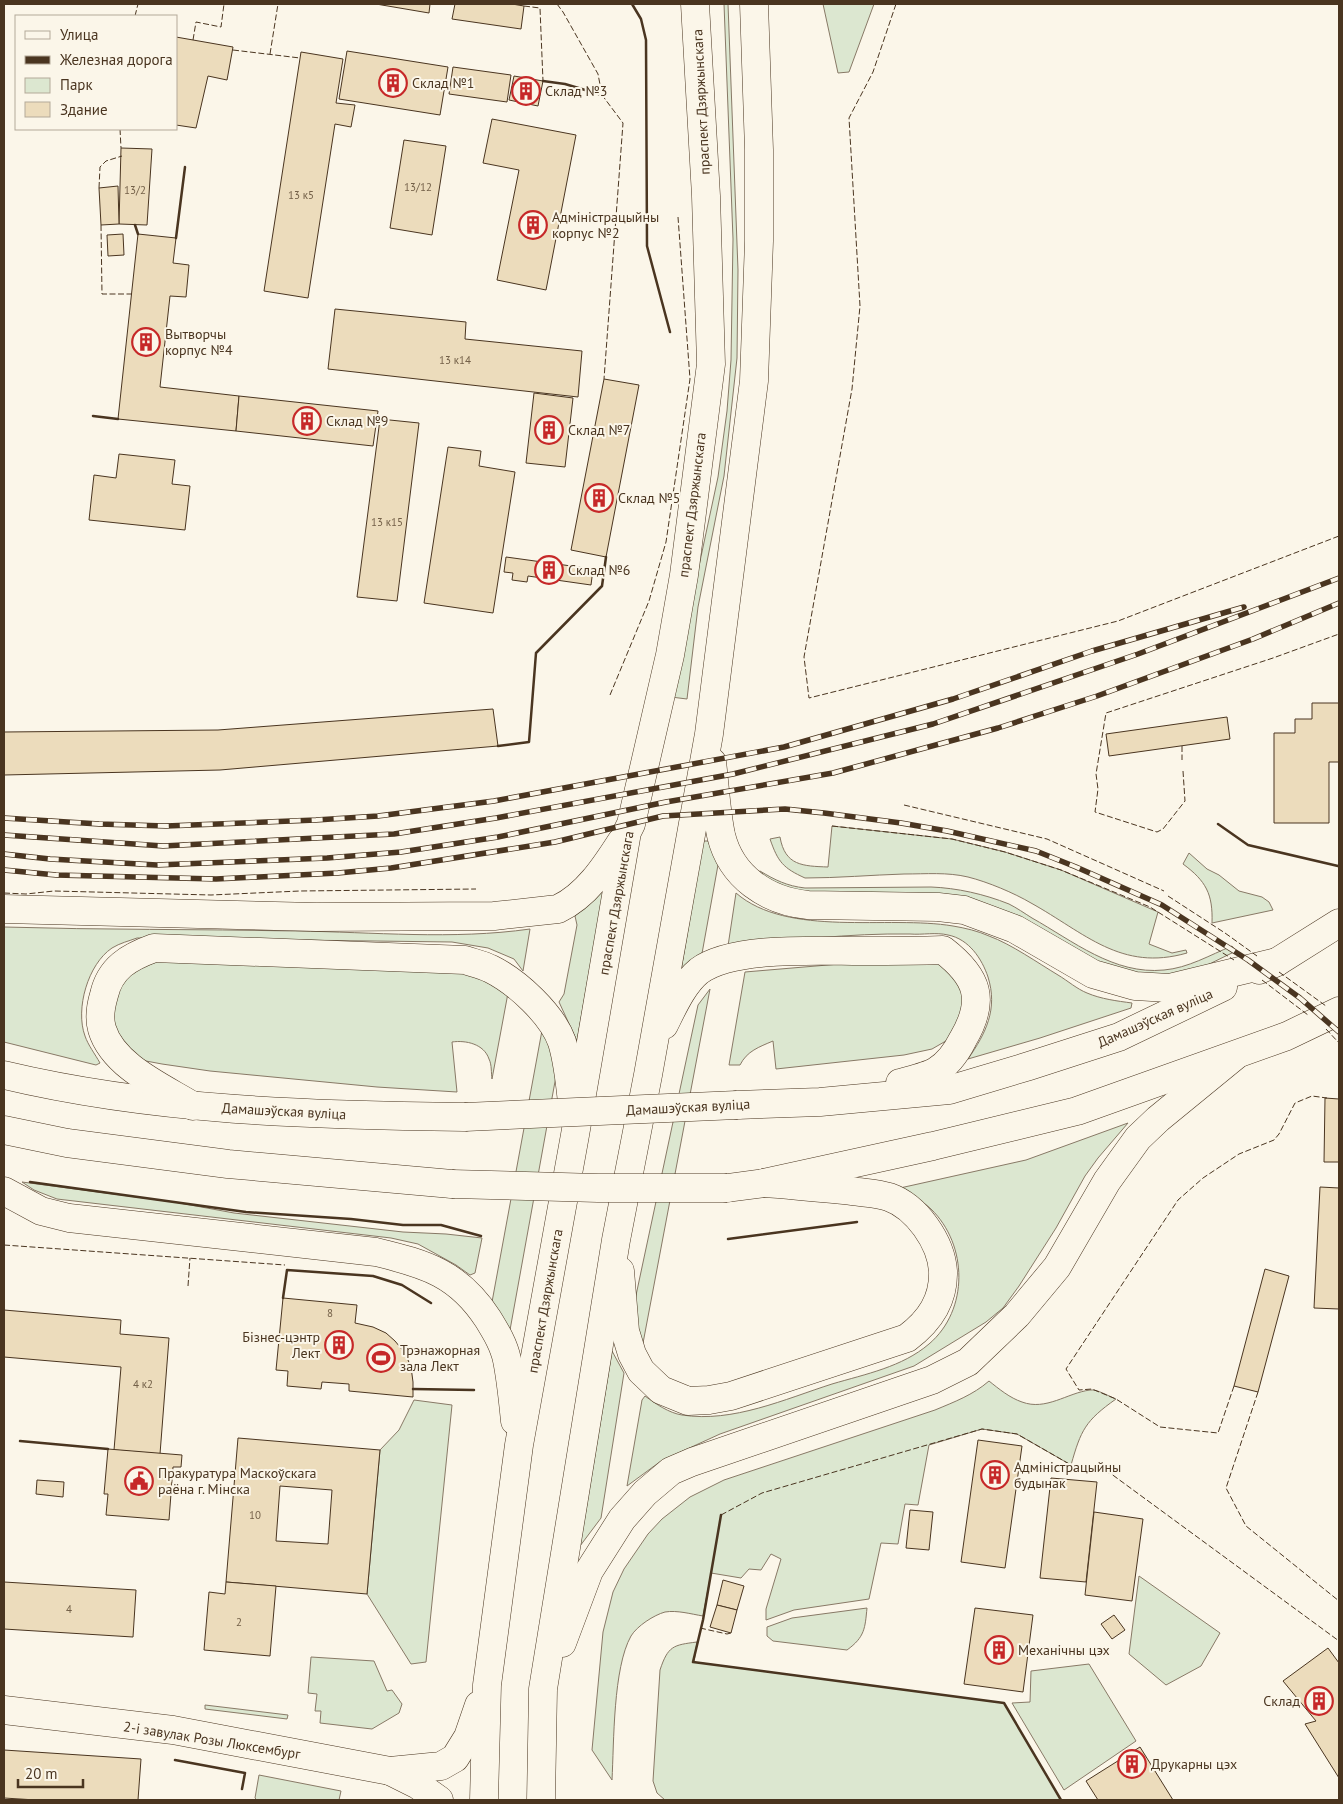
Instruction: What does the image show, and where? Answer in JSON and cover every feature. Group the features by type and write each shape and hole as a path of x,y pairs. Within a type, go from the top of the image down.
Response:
{"main road":[{"name":"праспект Дзяржынскага","path":"484,1800 487,1685 519,1445 575,1136 627,832 631,824 670,654 684,575 711,364 706,196 695,4"},
{"path":"541,1800 543,1689 616,1240 709,734 754,381 759,241 759,150 754,4"},
{"path":"709,734 721,834 726,850 742,876 767,894 781,900 808,905 938,907 964,910 1015,929 1094,974 1135,986 1170,988 1276,962"},
{"path":"4,909 316,917 494,916 558,909 578,895 600,874 627,832"},
{"name":"Дамашэўская вуліца","path":"4,1075 57,1088 193,1106 258,1112 465,1117 820,1102 949,1090 1119,1037 1276,962 1339,923"},
{"path":"193,1106 127,1065 112,1050 102,1028 101,1004 106,985 114,972 132,956 154,948 465,960 489,968 503,976 540,1006 548,1018 561,1040 568,1066 575,1136"},
{"path":"650,1061 663,1027 675,1003 699,971 713,964 750,954 789,951 934,950 943,950 960,963 972,980 978,1002 974,1019 955,1054 936,1071 902,1082 820,1102"},
{"path":"4,1130 67,1143 218,1163 452,1184 598,1188 727,1188 764,1183 933,1146 1077,1111 1235,1056 1287,1036 1339,1011"},
{"path":"543,1689 589,1571 622,1520 644,1493 671,1471 692,1462 917,1386 968,1362 1017,1315 1057,1267 1107,1181 1138,1138 1158,1119 1235,1056"},
{"path":"616,1240 625,1331 632,1354 641,1371 661,1390 688,1401 731,1396 902,1340 921,1328 939,1302 943,1282 942,1259 924,1223 907,1208 891,1198 850,1191 764,1183"},
{"path":"4,1191 41,1211 69,1218 376,1252 411,1260 432,1269 466,1290 479,1305 500,1338 507,1360 519,1445"},
{"name":"2-і завулак Розы Люксембург","path":"390,1771 441,1766 455,1758 468,1737 487,1685"},
{"name":"2-і завулак Розы Люксембург","path":"4,1710 173,1730 390,1771 418,1785 439,1800"}],"green space":[{"path":"724,4 728,4 738,270 737,358 724,476 698,607 687,699 671,697 718,477 727,411 731,360 733,239"},
{"path":"823,4 874,4 849,72 838,73"},
{"path":"832,826 952,839 1005,852 1061,870 1158,912 1149,944 1172,953 1186,950 1187,953 1164,958 1142,957 1123,953 1087,937 1017,895 960,875 904,874 805,878 791,871 782,863 770,839 780,837 786,854 796,862 803,865 828,867"},
{"path":"703,841 708,841 718,865 701,959 679,982"},
{"path":"1189,853 1207,869 1219,875 1239,891 1262,897 1269,902 1273,910 1212,923 1211,904 1203,882 1183,864"},
{"path":"760,871 781,882 805,888 931,887 980,894 1009,904 1079,946 1111,962 1128,967 1146,970 1173,969 1190,964 1232,946 1236,951 1195,971 1174,978 1116,973 1036,930 818,899 752,876"},
{"path":"604,889 577,1041 559,1002 564,994 577,925 575,916"},
{"path":"736,893 758,907 783,916 840,922 927,923 976,931 997,939 1015,949 1083,991 1103,998 1132,1003 1131,1008 968,1059 985,1030 992,1000 988,977 982,963 968,945 956,937 948,935 887,934 728,946"},
{"path":"4,927 442,935 530,929 523,971 514,959 488,948 452,942 137,938 121,943 104,955 96,965 90,976 83,1001 82,1025 86,1039 100,1063 96,1065 4,1042"},
{"path":"938,960 958,977 965,1004 951,1038 932,1049 904,1055 776,1069 773,1041 750,1053 740,1065 729,1065 745,972 875,961"},
{"path":"159,961 465,970 508,993 492,1079 491,1064 487,1054 474,1044 463,1042 452,1042 457,1092 377,1087 210,1071 146,1061 133,1055 110,1020 120,982 137,969"},
{"path":"710,989 640,1359 632,1314 698,1005"},
{"path":"543,1025 558,1065 510,1330 492,1302"},
{"path":"1128,1123 1085,1176 1056,1228 1019,1286 1003,1308 986,1322 914,1366 720,1434 661,1461 627,1486 642,1400 645,1396 667,1410 682,1415 701,1417 739,1413 777,1403 895,1364 918,1352 929,1344 942,1330 951,1314 957,1296 959,1277 952,1240 943,1224 931,1209 900,1188 1026,1160"},
{"path":"22,1182 174,1202 234,1213 403,1232 482,1238 475,1273 470,1275 418,1244 391,1238 57,1199 34,1190"},
{"path":"612,1351 624,1373 601,1518 580,1546"},
{"path":"989,1381 1013,1398 1031,1404 1048,1403 1090,1390 1116,1399 1097,1414 1086,1427 1081,1435 1071,1465 1017,1434 982,1429 929,1445 918,1505 905,1504 898,1544 881,1543 869,1599 794,1610 766,1620 766,1609 781,1559 771,1554 761,1570 749,1569 741,1578 711,1573 703,1616 665,1612 641,1625 631,1636 621,1667 615,1706 612,1780 592,1750 603,1632 613,1592 624,1569 648,1534 662,1519 690,1497 724,1480 935,1410 970,1394"},
{"path":"414,1400 452,1405 426,1662 411,1664 367,1594 380,1450 399,1430"},
{"path":"1139,1576 1220,1633 1201,1666 1166,1685 1129,1654"},
{"path":"867,1608 863,1632 847,1650 773,1641 767,1636 767,1627 792,1618"},
{"path":"697,1642 694,1662 1004,1703 1061,1800 665,1800 657,1793 653,1781 660,1670 672,1648 682,1644"},
{"path":"311,1657 374,1661 387,1691 392,1690 402,1704 399,1713 372,1729 320,1723 321,1711 315,1711 317,1694 308,1693"},
{"path":"1089,1664 1136,1741 1064,1790 1012,1703 1030,1702 1031,1671"},
{"path":"205,1705 288,1715 287,1719 205,1709"},
{"path":"259,1775 341,1791 339,1800 257,1800 255,1798"}],"building":[{"path":"376,4 430,4 429,13"},
{"path":"455,4 512,4 524,6 521,29 452,19"},
{"path":"178,37 233,47 227,80 208,76 196,128 178,125"},
{"name":"Склад №1","path":"347,51 448,67 440,115 339,99"},
{"path":"301,52 343,59 336,103 355,105 351,127 335,124 308,298 264,291"},
{"path":"453,67 511,75 507,102 449,94"},
{"name":"Склад №3","path":"514,76 543,81 538,106 509,100"},
{"name":"Адміністрацыйны корпус №2","path":"492,119 576,135 546,290 497,280 519,170 483,163"},
{"path":"404,140 446,146 432,235 390,228"},
{"path":"121,148 152,149 147,225 119,224"},
{"path":"118,186 119,224 101,225 99,188"},
{"path":"123,234 124,255 108,256 107,235"},
{"name":"Вытворчы корпус №4","path":"138,234 176,238 173,263 189,265 186,297 170,296 160,387 239,396 236,431 118,419"},
{"path":"335,309 466,322 465,339 582,351 578,397 328,369"},
{"name":"Склад №5","path":"604,379 639,385 606,557 571,550"},
{"name":"Склад №7","path":"534,393 573,398 565,467 526,463"},
{"name":"Склад №9","path":"239,396 378,411 373,446 236,431"},
{"path":"380,419 419,423 397,601 357,597"},
{"path":"448,447 481,451 479,466 515,472 493,613 424,603"},
{"path":"119,454 175,460 172,484 190,486 185,530 89,520 94,475 116,478"},
{"name":"Склад №6","path":"506,557 593,569 591,585 528,576 527,582 512,580 513,573 504,572"},
{"path":"1312,703 1339,703 1339,762 1329,762 1329,823 1274,823 1274,733 1295,733 1295,719 1312,719"},
{"path":"493,709 498,746 220,770 4,775 4,732 218,730"},
{"path":"1227,717 1230,739 1109,756 1106,734"},
{"path":"1325,1098 1339,1099 1339,1162 1324,1162"},
{"path":"1320,1187 1339,1188 1339,1309 1314,1308"},
{"path":"1265,1269 1289,1276 1258,1392 1234,1386"},
{"name":"Бізнес-цэнтр Лект","path":"283,1298 357,1305 355,1323 373,1327 386,1333 405,1353 411,1367 413,1397 349,1391 349,1384 322,1382 321,1389 287,1386 288,1371 276,1370"},
{"path":"4,1310 121,1320 120,1334 169,1338 160,1454 114,1450 121,1367 4,1357"},
{"path":"238,1438 380,1450 367,1594 226,1582","holes":["280,1486 332,1490 328,1544 276,1541"]},
{"name":"Адміністрацыйны будынак","path":"978,1440 1022,1446 1005,1568 961,1562"},
{"name":"Пракуратура Маскоўскага раёна г. Мінска","path":"108,1449 182,1455 181,1467 173,1467 169,1520 106,1515 108,1494 104,1494"},
{"path":"1051,1478 1097,1482 1086,1582 1040,1578"},
{"path":"37,1480 64,1482 63,1497 36,1494"},
{"path":"910,1510 933,1512 929,1550 906,1548"},
{"path":"1094,1512 1143,1519 1132,1601 1085,1595"},
{"path":"723,1580 744,1586 737,1610 717,1605"},
{"path":"4,1582 136,1590 133,1637 4,1629"},
{"path":"226,1582 276,1586 270,1656 204,1650 209,1592 225,1594"},
{"path":"717,1605 737,1610 731,1633 710,1627"},
{"name":"Механічны цэх","path":"975,1608 1033,1615 1023,1692 964,1684"},
{"path":"1114,1615 1125,1630 1112,1639 1101,1624"},
{"name":"Склад","path":"1328,1648 1339,1663 1339,1778 1305,1724 1316,1721 1283,1681"},
{"name":"Друкарны цэх","path":"1140,1747 1173,1800 1098,1800 1086,1781"},
{"path":"4,1750 141,1759 138,1800 36,1800 4,1798"}],"railway":[{"path":"4,835 163,846 394,834 496,818 733,774 933,724 1138,654 1339,578"},
{"path":"4,854 50,859 157,865 327,858 401,852 498,837 666,802 833,773 998,728 1097,696 1253,639 1339,603"},
{"path":"4,818 166,826 378,816 494,801 784,747 953,699 1092,651 1244,607"},
{"path":"4,870 56,875 216,879 338,873 391,868 555,842 663,816 785,809 824,813 947,831 1036,851 1076,867 1162,905 1248,960 1300,998 1339,1032"}],"fence":[{"path":"135,15 138,4"},
{"path":"193,40 196,22 221,27 224,4"},
{"path":"270,54 278,4"},
{"path":"557,4 598,74 602,95 623,123 604,379"},
{"path":"896,4 873,72 849,118 860,306 852,389 804,657 809,698 1118,621 1339,536"},
{"path":"524,6 540,8 543,81"},
{"path":"233,50 300,58"},
{"path":"120,130 121,148"},
{"path":"99,188 100,167 106,161 122,156"},
{"path":"610,695 649,601 666,542 690,379 678,217"},
{"path":"101,225 102,294 132,294"},
{"path":"1183,771 1185,801 1163,829 1157,832 1095,812 1098,789 1096,774 1106,713 1273,658 1339,634"},
{"path":"1182,746 1182,760"},
{"path":"904,805 1047,839 1164,891"},
{"path":"832,826 952,839 1005,852 1061,870 1150,907 1234,960"},
{"path":"4,893 26,894 54,891 211,895 300,891 476,889"},
{"path":"1168,896 1257,956"},
{"path":"1279,972 1326,1006"},
{"path":"1262,980 1308,1015"},
{"path":"1326,1029 1339,1043"},
{"path":"1234,1386 1218,1433 1160,1427 1116,1399 1092,1389 1079,1390 1066,1369 1178,1200 1203,1178 1239,1154 1274,1140 1295,1103 1312,1096 1327,1098"},
{"path":"4,1245 285,1265"},
{"path":"188,1286 190,1258"},
{"path":"1258,1392 1226,1488 1246,1526 1339,1601"},
{"path":"721,1515 762,1493 982,1429 1017,1434 1071,1465 1110,1473 1339,1641"},
{"path":"700,1628 727,1634 731,1633"}],"wall":[{"path":"632,4 641,19 646,40 647,246 670,332"},
{"path":"543,81 565,84 602,95"},
{"path":"176,238 185,167"},
{"path":"135,225 138,234"},
{"path":"93,416 118,419"},
{"path":"498,746 529,742 536,653 602,586 606,557"},
{"path":"1218,824 1248,845 1338,866"},
{"path":"30,1182 246,1212 351,1219 403,1225 441,1225 481,1236"},
{"path":"728,1239 857,1222"},
{"path":"283,1298 287,1270 373,1276 402,1285 431,1303"},
{"path":"413,1389 474,1390"},
{"path":"20,1441 108,1449"},
{"path":"721,1515 703,1620 693,1662 1004,1703 1061,1800"},
{"path":"175,1760 245,1773 242,1789"}],"place":[{"name":"Склад №1","path":"393,83"},
{"name":"Склад №3","path":"526,91"},
{"name":"Адміністрацыйны корпус №2","path":"533,225"},
{"name":"Вытворчы корпус №4","path":"146,342"},
{"name":"Склад №9","path":"307,421"},
{"name":"Склад №7","path":"549,430"},
{"name":"Склад №5","path":"599,498"},
{"name":"Склад №6","path":"549,570"},
{"name":"Бізнес-цэнтр Лект","path":"339,1345"},
{"name":"Трэнажорная зала Лект","path":"381,1358"},
{"name":"Адміністрацыйны будынак","path":"995,1475"},
{"name":"Пракуратура Маскоўскага раёна г. Мінска","path":"139,1481"},
{"name":"Механічны цэх","path":"999,1650"},
{"name":"Склад","path":"1319,1701"},
{"name":"Друкарны цэх","path":"1132,1764"}]}
